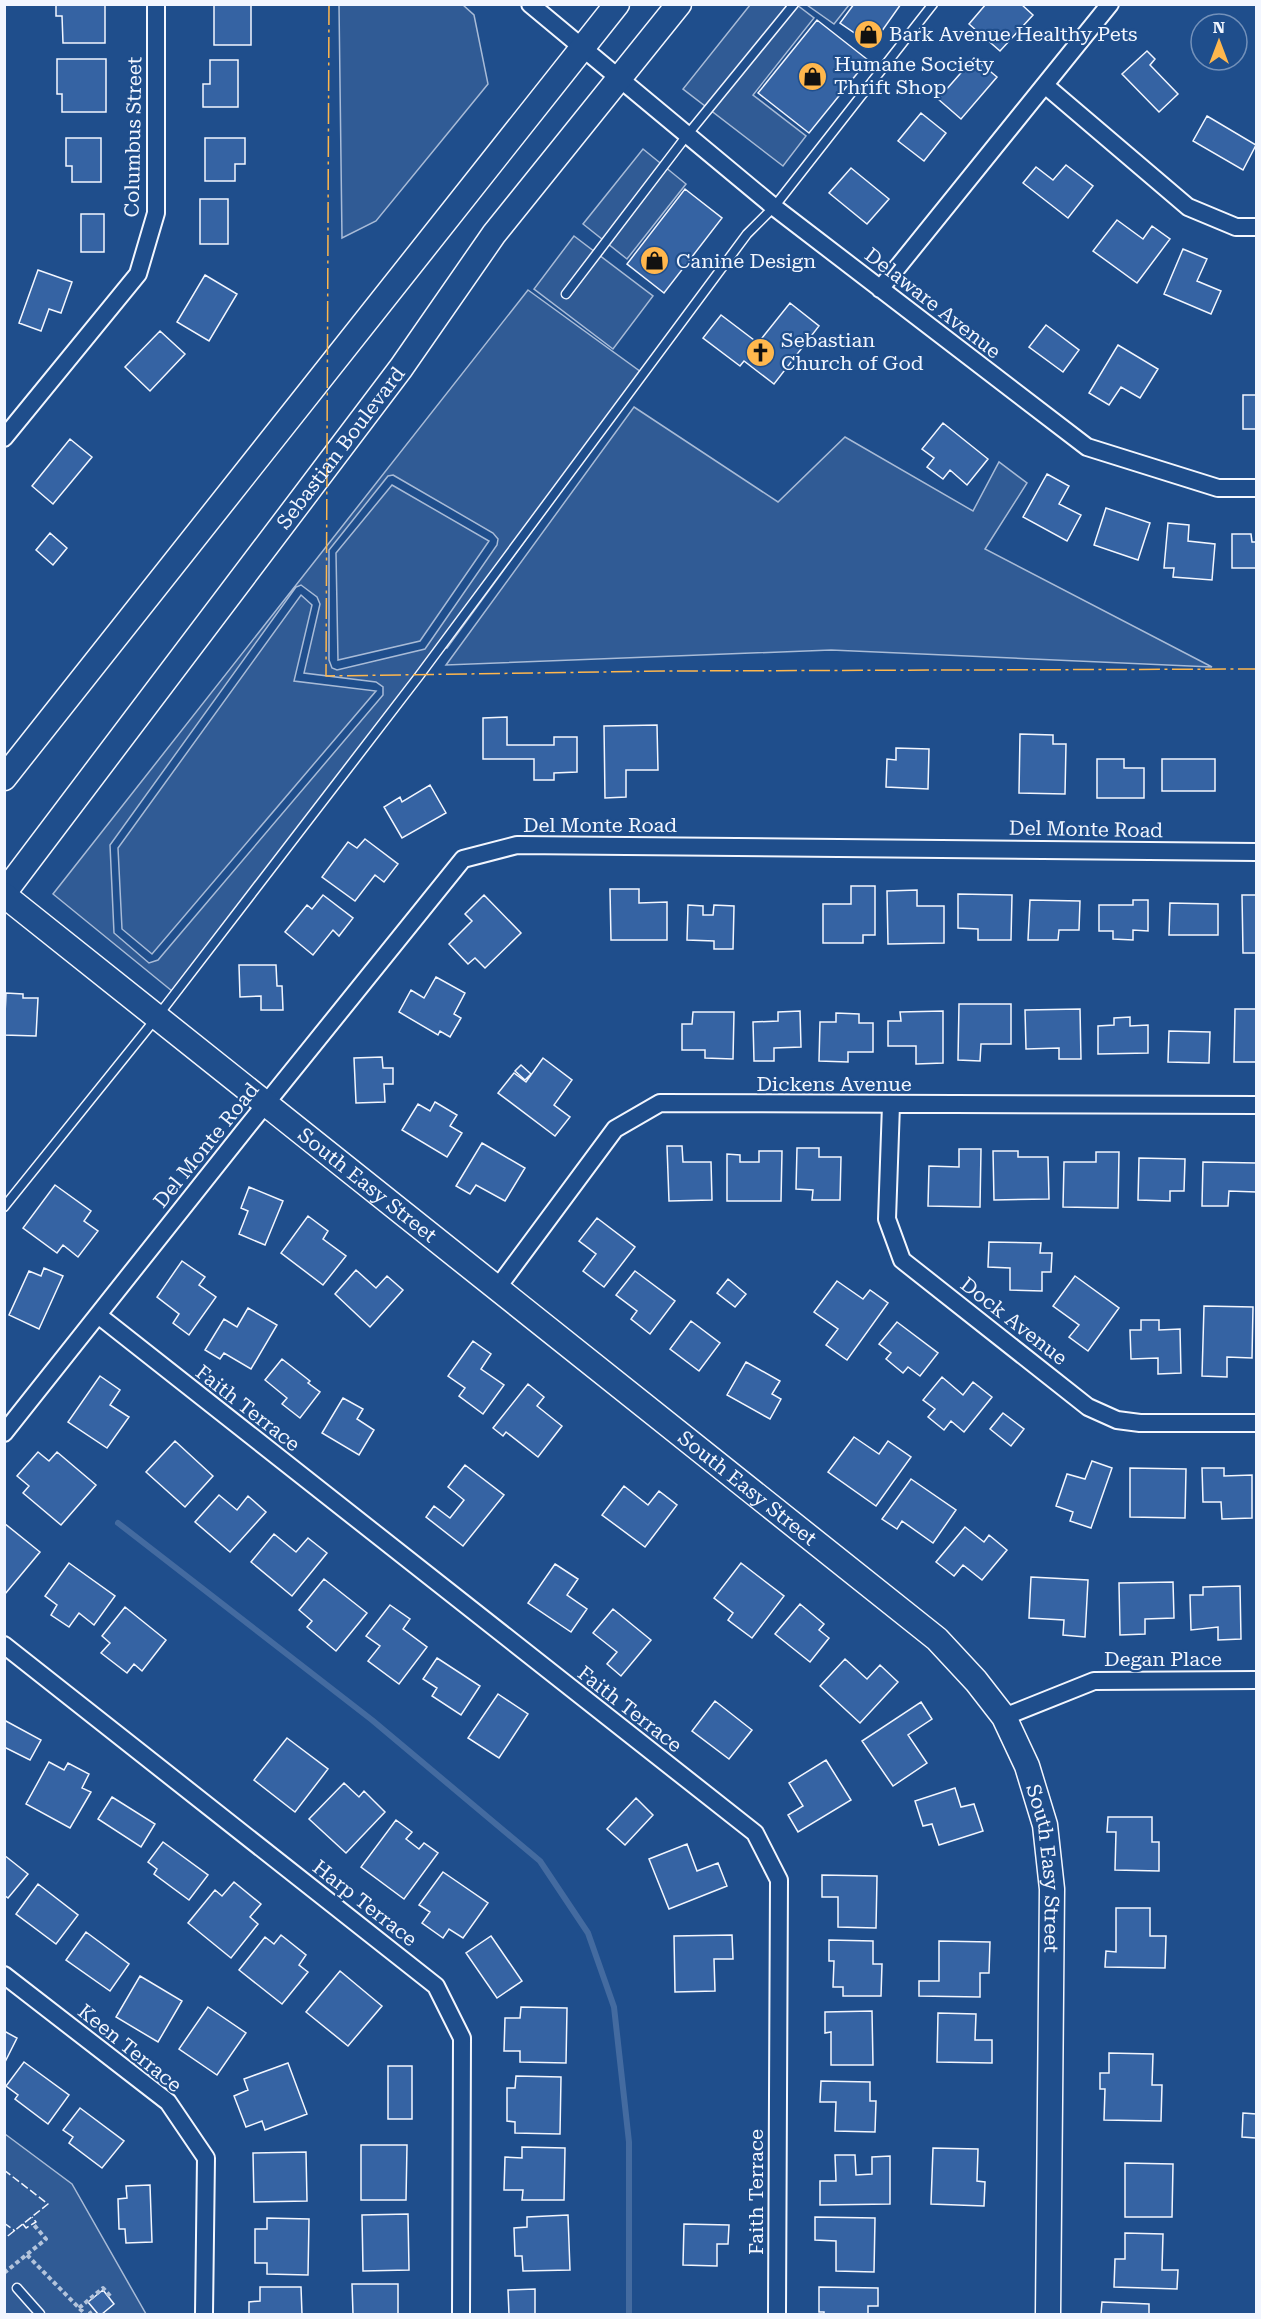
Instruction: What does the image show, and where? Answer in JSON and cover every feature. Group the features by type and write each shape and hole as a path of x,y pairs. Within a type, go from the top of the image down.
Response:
{"main road":[{"path":"4,778 617,4"},
{"name":"Sebastian Boulevard","path":"4,894 401,368 494,234 679,4"},
{"name":"South Easy Street","path":"4,894 265,1105 498,1287 937,1639 976,1681 1004,1717 1027,1766 1045,1825 1052,1889 1048,2314"}],"street":[{"name":"Columbus Street","path":"4,438 138,274 156,213 156,4"},
{"name":"Delaware Avenue","path":"530,4 774,207 1086,447 1218,488 1257,488"},
{"path":"880,288 1046,86 1110,4"},
{"path":"1046,86 1188,207 1236,227 1257,227"},
{"name":"Del Monte Road","path":"4,1433 463,859 517,845 1257,852"},
{"name":"Dickens Avenue","path":"498,1287 615,1129 660,1103 1257,1105"},
{"name":"Dock Avenue","path":"891,1105 887,1219 902,1260 1088,1407 1103,1416 1140,1423 1257,1423"},
{"name":"Faith Terrace","path":"98,1315 755,1833 779,1880 777,2314"},
{"name":"Harp Terrace","path":"4,1645 436,1986 462,2038 461,2314"},
{"name":"Degan Place","path":"1004,1717 1094,1681 1257,1680"},
{"name":"Keen Terrace","path":"4,1975 168,2103 206,2158 204,2314"}],"lane":[{"path":"566,294 688,134 794,4"},
{"path":"4,1208 157,1017 419,676 747,234 774,207 933,4"},
{"path":"17,2288 40,2314"}],"path":[{"path":"4,2273 46,2240 34,2225"},
{"path":"27,2255 79,2308 89,2314"},
{"path":"79,2308 103,2288 111,2297"}],"shaded area":[{"path":"339,5 463,5 474,15 488,84 376,221 342,238"},
{"path":"750,5 797,5 814,18 753,95 806,136 783,166 683,89"},
{"path":"807,5 849,5 834,24"},
{"path":"643,149 686,184 627,259 583,224"},
{"path":"574,236 653,296 613,349 534,289"},
{"path":"528,290 641,372 624,405 447,648 441,648 172,991 53,894","holes":["393,475 493,533 498,539 497,545 425,649 337,670 332,668 329,660 329,550 388,476","301,585 317,597 320,604 304,673 376,682 383,687 383,695 158,960 149,963 114,933 110,845 296,587"]},
{"path":"634,407 778,502 845,437 973,511 999,462 1027,483 985,549 1212,667 831,650 446,665"},
{"path":"392,485 489,541 420,641 338,660 336,553"},
{"path":"301,595 312,605 294,681 376,691 152,954 122,929 118,848"},
{"path":"5,2134 72,2184 146,2314 5,2314"}],"building":[{"path":"56,4 105,4 105,43 63,43 62,16 56,16"},
{"path":"214,4 251,4 251,45 214,45"},
{"name":"Bark Avenue Healthy Pets","path":"854,4 901,4 872,45 840,23"},
{"path":"986,4 1021,4 1033,15 1000,51 969,24"},
{"name":"Humane Society Thrift Shop","path":"817,20 868,60 809,133 758,93"},
{"path":"1147,51 1155,59 1150,65 1178,94 1159,112 1122,74"},
{"path":"974,58 997,77 961,119 938,99"},
{"path":"57,59 106,59 106,112 62,112 62,94 57,94"},
{"path":"210,60 238,60 238,107 203,107 203,84 210,84"},
{"path":"921,113 946,133 924,161 898,141"},
{"path":"1207,116 1256,145 1243,170 1193,141"},
{"path":"66,138 101,138 101,182 72,182 72,166 66,166"},
{"path":"205,138 245,138 245,164 235,164 235,181 205,181"},
{"path":"1066,165 1093,186 1068,218 1023,183 1036,167 1053,180"},
{"path":"851,168 889,199 867,224 829,193"},
{"path":"685,189 722,218 664,293 627,264"},
{"path":"200,199 228,199 228,244 200,244"},
{"path":"81,214 104,214 104,252 81,252"},
{"path":"1117,220 1143,239 1152,226 1170,239 1137,283 1093,251"},
{"path":"1183,249 1207,259 1197,281 1221,291 1211,314 1164,294"},
{"path":"38,270 72,282 61,313 49,309 41,331 19,323"},
{"path":"205,275 237,294 209,341 177,322"},
{"name":"Sebastian Church of God","path":"790,303 819,326 774,384 744,361 740,366 703,338 721,315 758,343"},
{"path":"1046,325 1079,350 1063,372 1029,347"},
{"path":"160,331 185,354 150,391 125,367"},
{"path":"1118,345 1158,369 1140,398 1121,387 1109,405 1089,393"},
{"path":"1243,395 1256,395 1256,429 1243,429"},
{"path":"943,423 988,459 967,485 950,470 943,479 927,467 934,458 922,449"},
{"path":"70,439 92,457 53,504 32,486"},
{"path":"1047,474 1069,486 1059,504 1081,515 1067,541 1023,517"},
{"path":"1106,508 1150,523 1138,560 1094,545"},
{"path":"1168,523 1189,525 1188,541 1215,544 1212,580 1173,577 1174,568 1164,568"},
{"path":"50,533 67,548 53,565 36,550"},
{"path":"1232,534 1251,534 1252,542 1256,542 1256,568 1232,568"},
{"path":"507,717 507,745 554,745 554,737 577,737 577,772 554,773 554,780 534,780 534,759 483,759 483,718"},
{"path":"657,725 658,770 626,770 626,797 605,798 604,726"},
{"path":"1020,734 1053,735 1053,744 1066,744 1065,794 1019,793"},
{"path":"896,748 929,749 928,789 886,787 887,759 896,760"},
{"path":"1097,759 1124,759 1124,768 1144,768 1144,798 1097,798"},
{"path":"1162,759 1215,759 1215,791 1162,791"},
{"path":"430,785 446,813 402,838 384,807 400,797 402,802"},
{"path":"365,839 398,864 384,882 375,875 355,901 322,877 348,842 357,848"},
{"path":"851,886 875,886 875,935 863,935 863,943 823,943 823,904 851,904"},
{"path":"610,889 639,889 639,903 667,902 667,940 611,940"},
{"path":"917,890 917,906 944,906 944,943 888,944 887,891"},
{"path":"958,894 1012,895 1011,940 978,940 978,929 958,928"},
{"path":"323,895 353,918 339,936 333,930 313,955 285,932 307,905 312,909"},
{"path":"484,895 521,933 485,968 475,958 468,964 449,944 472,921 465,914"},
{"path":"1242,895 1256,895 1256,953 1243,953"},
{"path":"1030,900 1080,901 1079,930 1059,930 1058,940 1028,940"},
{"path":"1133,900 1148,900 1148,931 1133,930 1133,940 1113,939 1113,931 1099,931 1099,905 1133,905"},
{"path":"1170,903 1218,904 1218,935 1169,935"},
{"path":"688,905 703,906 703,915 713,915 714,905 734,906 733,949 714,949 714,941 687,940"},
{"path":"239,965 276,965 277,986 282,986 283,1010 261,1010 261,996 240,997"},
{"path":"436,977 465,993 454,1014 461,1018 450,1037 440,1031 438,1035 399,1012 411,990 424,998"},
{"path":"6,993 23,994 23,998 38,998 36,1036 4,1035"},
{"path":"959,1004 1011,1004 1011,1044 981,1044 980,1061 958,1060"},
{"path":"1080,1009 1081,1059 1059,1059 1059,1048 1026,1049 1025,1010"},
{"path":"1235,1009 1256,1009 1256,1062 1234,1062"},
{"path":"800,1011 801,1047 774,1048 774,1061 754,1061 753,1022 778,1021 778,1012"},
{"path":"943,1011 943,1063 916,1064 916,1046 888,1046 888,1021 901,1021 900,1012"},
{"path":"693,1012 734,1012 733,1059 705,1058 705,1050 682,1050 682,1024 692,1024"},
{"path":"836,1013 859,1014 859,1023 873,1023 873,1052 848,1052 848,1062 819,1061 820,1022 836,1022"},
{"path":"1130,1017 1130,1026 1148,1025 1148,1053 1098,1054 1098,1026 1114,1025 1114,1018"},
{"path":"1169,1031 1210,1032 1209,1063 1168,1062"},
{"path":"382,1057 383,1068 393,1068 393,1084 384,1084 385,1102 356,1103 354,1058"},
{"path":"543,1058 572,1080 554,1105 570,1117 555,1136 498,1093 514,1073 526,1082"},
{"path":"521,1065 531,1074 525,1080 515,1071"},
{"path":"435,1102 457,1115 450,1126 462,1133 447,1157 402,1130 418,1104 430,1111"},
{"path":"482,1143 525,1168 505,1201 476,1185 470,1194 456,1186"},
{"path":"667,1146 682,1146 683,1162 711,1162 712,1200 669,1201"},
{"path":"797,1148 819,1148 819,1157 841,1157 840,1200 812,1200 813,1190 796,1189"},
{"path":"959,1149 981,1149 980,1207 928,1206 929,1166 959,1167"},
{"path":"759,1151 782,1151 781,1201 727,1201 727,1154 740,1155 740,1162 759,1162"},
{"path":"993,1151 1018,1151 1018,1157 1048,1157 1049,1199 994,1200"},
{"path":"1096,1152 1119,1152 1118,1208 1063,1207 1064,1162 1096,1162"},
{"path":"1139,1158 1185,1159 1184,1191 1170,1191 1170,1201 1138,1200"},
{"path":"1203,1162 1256,1163 1256,1192 1229,1191 1228,1206 1202,1206"},
{"path":"55,1185 91,1211 84,1221 98,1231 78,1257 63,1245 57,1253 23,1228"},
{"path":"249,1187 283,1201 265,1245 239,1234 248,1211 241,1208"},
{"path":"308,1216 328,1231 323,1239 346,1256 323,1285 281,1253"},
{"path":"597,1218 635,1247 604,1287 583,1271 596,1254 579,1241"},
{"path":"989,1242 1041,1243 1040,1253 1052,1253 1051,1272 1042,1272 1042,1291 1010,1290 1010,1268 988,1267"},
{"path":"182,1261 205,1277 199,1285 216,1297 189,1335 173,1323 179,1314 157,1297"},
{"path":"44,1268 63,1276 39,1329 9,1315 29,1271 41,1276"},
{"path":"356,1270 376,1288 387,1276 403,1290 370,1327 335,1294"},
{"path":"635,1271 675,1301 650,1334 631,1319 637,1311 616,1295"},
{"path":"1075,1276 1119,1308 1088,1351 1069,1337 1079,1325 1053,1306"},
{"path":"728,1279 746,1294 735,1307 717,1293"},
{"path":"837,1281 863,1299 870,1290 888,1303 847,1360 826,1345 838,1329 814,1312"},
{"path":"1204,1306 1253,1307 1252,1358 1227,1357 1227,1377 1202,1376"},
{"path":"248,1308 277,1325 251,1369 224,1353 220,1359 205,1350 224,1319 237,1327"},
{"path":"1141,1320 1159,1320 1159,1330 1180,1329 1181,1373 1158,1374 1158,1358 1131,1359 1130,1330 1141,1330"},
{"path":"691,1321 720,1343 699,1371 670,1349"},
{"path":"897,1322 938,1353 920,1376 908,1367 903,1373 886,1359 891,1353 879,1344"},
{"path":"473,1341 491,1354 481,1369 504,1385 483,1414 459,1396 465,1388 448,1376"},
{"path":"282,1359 320,1392 300,1418 282,1404 287,1398 265,1380"},
{"path":"746,1362 780,1381 772,1394 781,1399 770,1419 727,1395"},
{"path":"100,1376 120,1390 110,1405 129,1417 107,1448 68,1422"},
{"path":"942,1377 963,1395 973,1382 992,1397 964,1432 951,1421 944,1430 928,1417 935,1409 923,1400"},
{"path":"528,1384 544,1397 537,1406 562,1426 538,1457 506,1432 503,1436 493,1428"},
{"path":"343,1398 363,1409 357,1419 374,1430 359,1455 322,1433"},
{"path":"1003,1413 1024,1429 1011,1446 990,1429"},
{"path":"854,1437 879,1454 888,1441 911,1457 876,1506 828,1472"},
{"path":"175,1441 213,1476 185,1507 146,1472"},
{"path":"38,1452 49,1461 57,1452 96,1485 61,1525 23,1493 29,1486 17,1476"},
{"path":"1092,1461 1112,1468 1091,1528 1070,1521 1073,1512 1056,1506 1067,1474 1085,1479"},
{"path":"465,1465 504,1495 463,1546 426,1517 434,1506 450,1518 464,1500 448,1487"},
{"path":"1130,1468 1186,1469 1185,1518 1130,1517"},
{"path":"1202,1468 1224,1468 1224,1476 1252,1475 1252,1518 1222,1519 1221,1502 1203,1502"},
{"path":"911,1479 956,1510 933,1543 902,1521 897,1529 882,1519"},
{"path":"624,1486 648,1505 659,1491 677,1505 645,1547 602,1515"},
{"path":"219,1495 237,1510 248,1496 266,1512 230,1552 195,1522"},
{"path":"4,1523 40,1552 5,1594 4,1594"},
{"path":"965,1527 984,1542 989,1535 1007,1550 982,1580 963,1565 954,1576 936,1562"},
{"path":"274,1534 296,1552 308,1538 327,1553 292,1596 251,1562"},
{"path":"69,1563 115,1596 94,1625 79,1613 69,1627 51,1615 57,1605 45,1596"},
{"path":"741,1563 784,1596 752,1638 728,1620 733,1613 714,1598"},
{"path":"555,1564 578,1579 567,1595 587,1609 571,1632 528,1603"},
{"path":"1031,1577 1088,1580 1085,1637 1063,1635 1064,1620 1029,1618"},
{"path":"324,1579 367,1613 336,1651 307,1627 312,1621 299,1610"},
{"path":"1173,1582 1174,1618 1145,1619 1145,1634 1120,1635 1119,1583"},
{"path":"1240,1586 1241,1639 1218,1640 1218,1627 1191,1630 1190,1595 1203,1595 1203,1587"},
{"path":"800,1604 824,1624 819,1630 829,1638 810,1662 775,1634"},
{"path":"390,1605 410,1619 403,1629 427,1647 399,1684 368,1661 380,1646 366,1636"},
{"path":"125,1607 166,1640 142,1671 134,1664 127,1673 101,1653 110,1643 102,1636"},
{"path":"613,1609 651,1640 621,1676 607,1664 617,1652 593,1633"},
{"path":"437,1658 480,1686 461,1715 432,1696 437,1688 423,1679"},
{"path":"845,1659 867,1679 880,1665 898,1682 860,1723 820,1686"},
{"path":"498,1694 528,1714 499,1758 468,1738"},
{"path":"715,1701 752,1730 729,1759 692,1731"},
{"path":"921,1702 932,1719 908,1735 927,1763 893,1786 862,1741"},
{"path":"4,1720 41,1740 30,1760 4,1747"},
{"path":"287,1738 328,1769 295,1812 254,1780"},
{"path":"826,1760 851,1800 798,1832 788,1815 803,1806 789,1783"},
{"path":"49,1762 64,1770 68,1763 89,1774 82,1788 91,1792 70,1828 26,1804"},
{"path":"344,1783 359,1797 364,1791 385,1812 346,1853 309,1819"},
{"path":"955,1788 961,1807 974,1804 983,1831 939,1845 932,1824 923,1826 915,1801"},
{"path":"112,1797 155,1824 141,1847 98,1819"},
{"path":"636,1798 653,1815 625,1845 607,1829"},
{"path":"1108,1817 1152,1817 1152,1842 1159,1842 1159,1871 1115,1870 1116,1832 1107,1832"},
{"path":"396,1820 412,1832 406,1839 419,1849 424,1843 438,1853 404,1899 361,1867"},
{"path":"163,1842 208,1875 189,1900 154,1874 157,1869 148,1862"},
{"path":"687,1844 697,1871 718,1863 727,1886 669,1909 649,1859"},
{"path":"4,1855 28,1874 8,1898 4,1895"},
{"path":"443,1872 488,1903 463,1938 449,1929 443,1938 422,1923 430,1912 419,1905"},
{"path":"822,1875 877,1876 876,1928 838,1927 838,1897 822,1897"},
{"path":"234,1882 261,1904 250,1917 258,1924 231,1958 188,1923 215,1890 222,1896"},
{"path":"38,1884 78,1915 56,1944 16,1914"},
{"path":"1116,1908 1150,1908 1150,1936 1166,1936 1165,1968 1105,1967 1106,1951 1116,1952"},
{"path":"86,1932 129,1964 110,1991 66,1960"},
{"path":"281,1935 306,1955 299,1965 308,1972 282,2004 239,1970 265,1937 274,1944"},
{"path":"732,1935 733,1959 714,1959 715,1991 675,1992 674,1936"},
{"path":"491,1936 522,1981 497,1998 466,1953"},
{"path":"829,1940 873,1941 873,1964 882,1964 881,1996 843,1996 843,1987 833,1987 834,1961 829,1961"},
{"path":"939,1941 990,1942 989,1973 980,1973 980,1997 919,1996 919,1981 939,1981"},
{"path":"340,1971 382,2006 348,2046 306,2012"},
{"path":"140,1976 182,2001 158,2042 116,2017"},
{"path":"208,2007 246,2033 217,2075 179,2049"},
{"path":"521,2007 567,2008 566,2063 520,2062 520,2051 504,2051 505,2018 520,2018"},
{"path":"872,2011 873,2065 831,2065 831,2032 825,2033 825,2012"},
{"path":"938,2013 976,2014 975,2040 992,2040 992,2063 937,2062"},
{"path":"4,2031 17,2038 4,2064"},
{"path":"1109,2053 1153,2054 1152,2085 1162,2085 1161,2121 1104,2120 1105,2089 1100,2089 1100,2073 1109,2073"},
{"path":"24,2062 69,2095 48,2124 15,2099 18,2095 6,2086"},
{"path":"288,2063 307,2114 265,2130 262,2121 246,2127 234,2096 248,2090 244,2079"},
{"path":"388,2066 412,2066 412,2119 388,2119"},
{"path":"516,2076 561,2077 560,2134 515,2133 515,2122 507,2121 507,2088 515,2088"},
{"path":"821,2081 870,2082 870,2101 876,2101 875,2132 835,2131 836,2102 820,2102"},
{"path":"80,2108 124,2141 102,2168 69,2143 73,2137 63,2130"},
{"path":"1243,2113 1256,2114 1256,2138 1242,2137"},
{"path":"361,2145 407,2145 406,2200 361,2200"},
{"path":"522,2147 565,2148 564,2200 522,2200 523,2190 504,2190 505,2157 522,2158"},
{"path":"933,2148 978,2149 977,2181 985,2182 984,2206 931,2204"},
{"path":"306,2152 307,2201 254,2202 253,2153"},
{"path":"835,2155 855,2155 856,2175 872,2174 872,2157 890,2156 890,2204 820,2205 820,2181 836,2181"},
{"path":"1125,2163 1173,2164 1172,2217 1125,2217"},
{"path":"150,2185 152,2242 126,2243 125,2229 119,2229 118,2199 127,2198 126,2186"},
{"path":"408,2214 409,2270 363,2271 362,2215"},
{"path":"568,2215 570,2270 523,2271 522,2256 515,2256 514,2228 527,2227 527,2217"},
{"path":"815,2217 875,2218 874,2272 836,2271 836,2241 815,2240"},
{"path":"267,2218 309,2219 308,2275 267,2274 267,2263 255,2263 255,2229 267,2229"},
{"path":"684,2224 729,2225 728,2244 717,2244 717,2266 683,2265"},
{"path":"1125,2233 1163,2234 1162,2270 1178,2270 1177,2289 1114,2287 1115,2259 1125,2259"},
{"path":"352,2284 398,2284 398,2314 353,2314"},
{"path":"260,2287 301,2287 302,2314 249,2314 249,2302 260,2301"},
{"path":"819,2287 878,2288 878,2306 868,2306 868,2314 824,2314 824,2312 819,2312"},
{"path":"535,2289 535,2314 509,2314 508,2290"},
{"path":"103,2290 114,2304 102,2314 98,2314 88,2302"},
{"path":"1102,2302 1149,2304 1149,2314 1101,2314"}],"waterway":[{"path":"118,1523 372,1720 540,1861 588,1933 614,2007 629,2142 629,2314"}],"fence":[{"path":"4,2170 48,2204 4,2239"},
{"path":"23,2224 26,2228 36,2222 32,2217"},
{"path":"4,2223 15,2231"}],"power":[{"path":"329,4 326,676 669,671 1256,669"}],"place":[{"name":"Bark Avenue Healthy Pets","path":"868,34"},
{"name":"Humane Society Thrift Shop","path":"813,76"},
{"name":"Canine Design","path":"655,261"},
{"name":"Sebastian Church of God","path":"760,352"}]}
